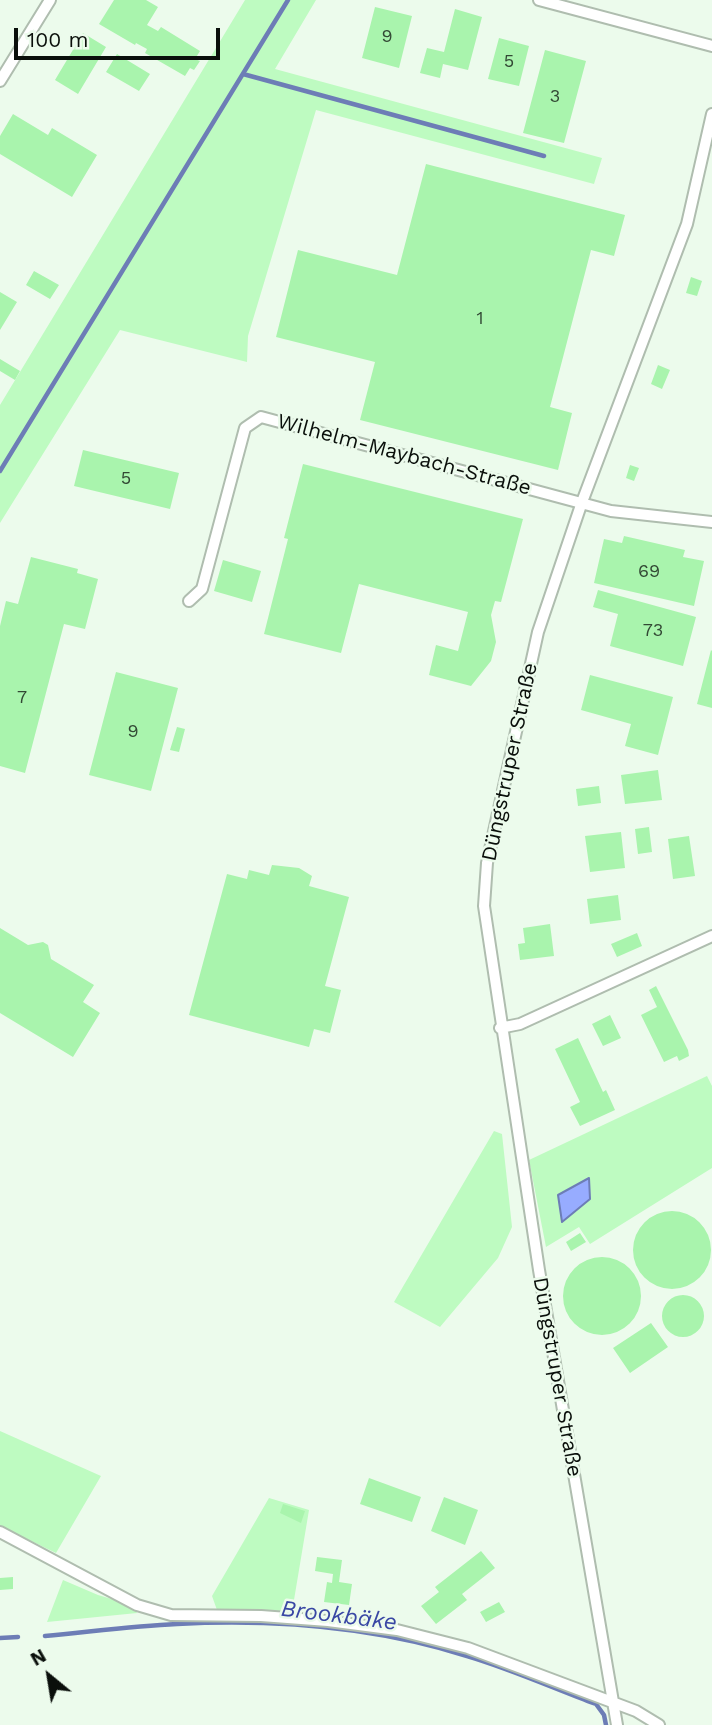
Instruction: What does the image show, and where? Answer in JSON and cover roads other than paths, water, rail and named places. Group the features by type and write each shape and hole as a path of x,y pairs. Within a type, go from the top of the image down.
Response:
{"street":[{"path":"0,82 50,0"},
{"path":"538,0 712,46"},
{"name":"Düngstruper Straße","path":"617,1725 500,1028 484,906 487,863 538,632 582,502 687,224 712,114"},
{"name":"Wilhelm-Maybach-Straße","path":"189,601 202,589 245,428 261,417 582,502"},
{"path":"582,502 611,512 712,522"},
{"path":"500,1028 520,1024 712,936"},
{"path":"0,1532 137,1605 171,1615 261,1616 397,1630 468,1648 611,1700 659,1725"}],"water":[{"path":"589,1178 590,1199 562,1222 558,1195"}],"waterway":[{"path":"0,471 288,0"},
{"path":"243,74 544,156"},
{"name":"Brookbäke","path":"45,1636 144,1626 213,1623 287,1624 360,1632 432,1646 516,1673 596,1704 604,1715 606,1725"},
{"name":"Brookbäke","path":"0,1638 18,1637"}]}
